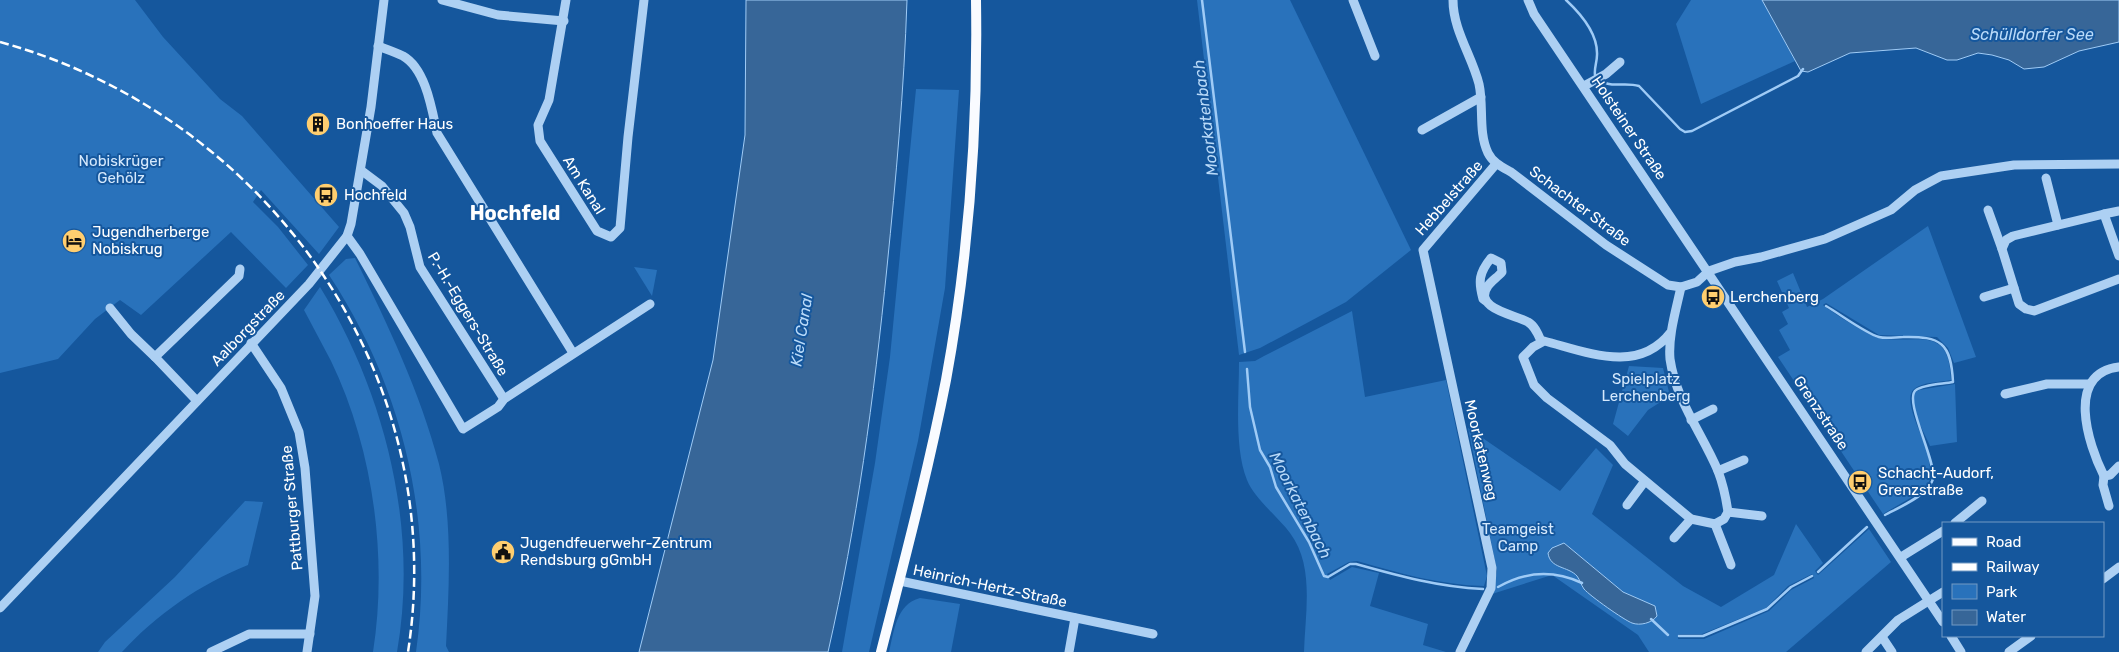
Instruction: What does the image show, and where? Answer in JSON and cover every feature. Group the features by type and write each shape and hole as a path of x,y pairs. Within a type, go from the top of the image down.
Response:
{"main road":[{"path":"881,652 900,581 937,424 960,283 972,155 976,0"}],"street":[{"name":"Aalborgstraße","path":"0,608 309,284 347,236 362,171 384,0"},
{"path":"442,0 498,14 564,21"},
{"name":"Am Kanal","path":"566,0 564,21 549,100 538,125 540,140 597,231 611,237 620,228 628,137 644,0"},
{"path":"1353,0 1376,56"},
{"path":"1453,0 1455,20 1474,67 1480,97 1485,144 1496,164"},
{"name":"Holsteiner Straße","path":"1528,0 1709,271"},
{"path":"378,46 405,57 416,70 428,92 437,133 573,353"},
{"path":"1584,86 1602,76 1620,62"},
{"path":"1422,130 1480,97"},
{"name":"Hebbelstraße","path":"1423,250 1496,164"},
{"name":"Schachter Straße","path":"1496,164 1511,172 1606,245 1668,285 1681,287"},
{"path":"1541,341 1523,357 1534,385 1610,445 1625,464 1690,519 1715,524 1724,519 1728,512 1718,472 1679,394 1670,358 1671,332 1681,287 1697,282 1709,271 1825,239 1891,210 1915,190 1941,176 2014,165 2119,164"},
{"name":"P.-H.-Eggers-Straße","path":"362,171 382,186 404,213 410,227 420,267 504,399"},
{"path":"2046,178 2058,225"},
{"path":"1988,210 2020,304 2026,309 2034,311 2119,280"},
{"path":"2002,249 2006,240 2013,236 2119,211"},
{"path":"2104,214 2119,256"},
{"path":"347,236 360,254 463,429 498,407 504,399 650,304"},
{"name":"Moorkatenweg","path":"1423,250 1492,568 1491,588 1460,652"},
{"path":"155,357 239,276 240,269"},
{"name":"Grenzstraße","path":"1709,271 1942,621"},
{"path":"1984,297 2014,288"},
{"path":"1487,302 1494,308 1528,322 1536,331 1541,341 1609,358 1626,359 1658,345 1671,332"},
{"path":"110,308 131,334 197,401"},
{"name":"Pattburger Straße","path":"252,344 281,388 298,432 305,468 315,596 308,652"},
{"path":"2109,506 2103,485 2104,476 2099,466 2085,415 2088,384 2098,374 2119,367"},
{"path":"2005,394 2047,384 2088,384"},
{"path":"1691,420 1713,409"},
{"path":"1718,472 1744,460"},
{"path":"2104,476 2110,475 2119,466"},
{"path":"1627,505 1645,481"},
{"path":"1956,522 1982,501"},
{"path":"1728,512 1762,516"},
{"path":"1674,538 1690,519"},
{"path":"1715,524 1731,565"},
{"path":"1900,557 1942,532"},
{"path":"2104,579 2119,567"},
{"name":"Heinrich-Hertz-Straße","path":"900,581 1153,634"},
{"path":"1866,652 1898,620 1942,593"},
{"name":"Heinrich-Hertz-Straße","path":"1069,652 1075,618"},
{"path":"211,652 249,634 310,634"},
{"path":"1882,637 1892,652"},
{"path":"1952,637 1961,652"},
{"path":"2009,652 2030,637"}],"green space":[{"name":"Nobiskrüger Gehölz","path":"0,0 135,0 163,37 220,99 242,116 339,227 319,254 261,190 253,202 278,227 308,265 286,288 231,232 141,315 120,300 95,319 58,359 0,373"},
{"path":"1197,0 1290,0 1411,250 1346,302 1260,348 1239,355"},
{"path":"1691,0 1762,0 1795,61 1701,104 1676,24"},
{"path":"916,89 959,90 945,288 918,441 869,652 842,652 875,463 890,357"},
{"path":"1928,226 1976,357 1954,363 1948,348 1937,337 1879,335 1826,303 1823,305 1860,329 1879,338 1928,340 1937,344 1944,350 1949,362 1951,380 1922,385 1914,389 1911,394 1910,401 1914,418 1927,451 1931,478 1924,490 1883,514 1778,357 1790,350 1779,330 1788,324 1782,312 1789,308 1777,281 1793,273 1807,307 1823,299"},
{"path":"355,258 413,385 439,464 448,531 449,578 446,646 449,652 416,652 421,603 421,553 416,504 407,456 394,408 376,362 354,317 329,275 346,259"},
{"path":"634,267 657,270 652,296"},
{"path":"320,287 343,328 363,371 379,416 391,463 399,510 403,558 403,605 397,652 373,652 379,579 373,504 367,466 345,395 331,361 304,310"},
{"path":"1352,311 1365,397 1446,380 1487,576 1484,586 1468,585 1436,581 1357,561 1349,562 1327,574 1330,580 1352,567 1379,573 1370,606 1428,624 1423,645 1446,652 1304,652 1307,591 1303,560 1298,546 1290,533 1250,487 1243,467 1238,422 1239,362 1255,361"},
{"name":"Spielplatz Lerchenberg","path":"1629,366 1663,368 1670,396 1648,410 1628,436 1613,424"},
{"path":"1955,384 1957,442 1930,446 1915,412 1913,398 1915,392"},
{"name":"Teamgeist Camp","path":"1468,428 1560,491 1596,448 1613,465 1592,514 1683,586 1721,607 1774,575 1796,524 1823,563 1815,571 1818,575 1869,529 1891,562 1786,652 1649,652 1638,635 1552,575 1492,594 1497,571","holes":["1564,543 1623,592 1633,597 1633,623 1582,587","1812,574 1814,578 1791,590 1769,611 1704,639 1678,639 1679,634 1702,634 1766,608 1788,586"]},
{"path":"245,501 263,502 248,565 213,581 164,613 122,652 98,652 105,642 175,577"},
{"path":"920,598 960,604 951,652 889,652 897,620 901,612 912,601"}],"water":[{"name":"Kiel Canal","path":"746,0 907,0 899,134 887,267 864,461 848,557 828,652 639,652 713,360 745,135"},
{"name":"Schülldorfer See","path":"1762,0 2119,0 2119,42 2079,51 2044,67 2024,69 2009,60 1992,55 1978,53 1957,60 1947,60 1916,48 1850,53 1808,72 1801,71"},
{"path":"1564,543 1623,592 1655,606 1657,616 1646,623 1632,623 1593,597 1584,589 1577,576 1569,570 1556,565 1549,558 1548,553 1552,548"}],"waterway":[{"name":"Moorkatenbach","path":"1202,0 1245,352"},
{"path":"1566,0 1587,24 1595,39 1597,47 1595,75 1605,83 1639,86 1685,132 1692,131 1798,76 1803,69"},
{"name":"Moorkatenbach","path":"1826,306 1860,328 1879,337 1916,337 1935,341 1941,344 1950,358 1953,382 1924,386 1916,390 1913,396 1916,417 1933,469 1932,481 1919,496 1885,515"},
{"name":"Moorkatenbach","path":"1247,369 1250,407 1260,450 1270,467 1276,487 1309,542 1324,576 1328,577 1350,564 1356,564 1403,577 1483,589"},
{"name":"Moorkatenbach","path":"1818,572 1867,527"},
{"name":"Moorkatenbach","path":"1498,587 1519,578 1540,574 1561,576 1582,583"},
{"name":"Moorkatenbach","path":"1679,636 1703,636 1767,609 1791,587 1812,576"},
{"name":"Moorkatenbach","path":"1651,619 1668,635"}],"railway":[{"path":"0,42 96,78 182,129 257,194 320,270 368,356 400,450 414,549 408,652"}],"place":[{"name":"Bonhoeffer Haus","path":"318,124"},
{"name":"Hochfeld","path":"326,195"},
{"name":"Jugendherberge Nobiskrug","path":"74,241"},
{"name":"Lerchenberg","path":"1713,297"},
{"name":"Schacht-Audorf, Grenzstraße","path":"1860,482"},
{"name":"Jugendfeuerwehr-Zentrum Rendsburg gGmbH","path":"503,552"}],"district":[{"name":"Hochfeld","path":"515,213"}]}
